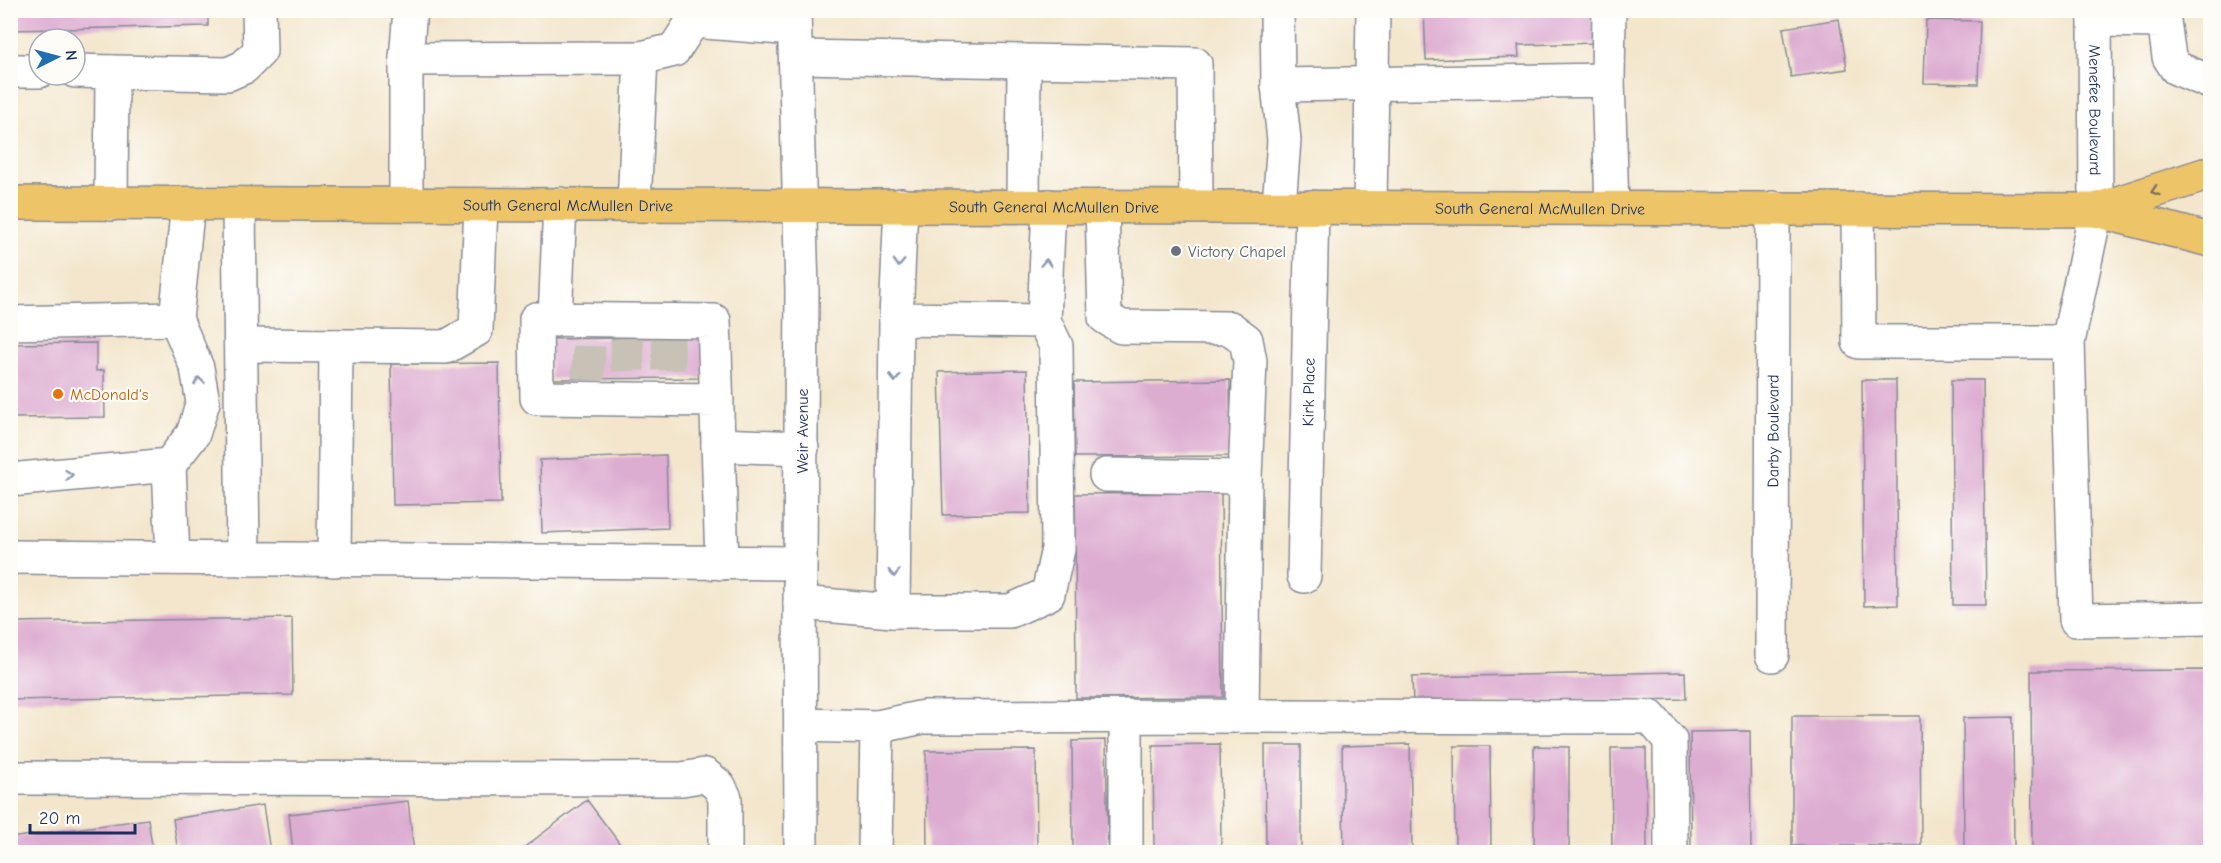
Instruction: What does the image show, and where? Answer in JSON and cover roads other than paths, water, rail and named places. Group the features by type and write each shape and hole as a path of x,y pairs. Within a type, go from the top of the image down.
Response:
{"main road":[{"name":"South General McMullen Drive","path":"2096,210 2211,173"},
{"name":"South General McMullen Drive","path":"10,203 2096,210 2211,240"}],"street":[{"path":"87,71 228,74 244,67 260,51 259,10"},
{"path":"406,204 406,59 410,10"},
{"path":"1277,10 1278,85 1284,140 1279,206"},
{"path":"1370,207 1373,10"},
{"path":"1609,10 1608,80 1612,208"},
{"path":"2095,15 2165,16 2169,57 2176,68 2211,82"},
{"name":"Menefee Boulevard","path":"2095,15 2096,210 2068,342 2076,620 2211,618"},
{"path":"406,59 641,58 674,50 693,16 794,32 1024,61 1196,64 1196,206"},
{"name":"Weir Avenue","path":"794,32 802,291 801,852"},
{"path":"634,204 641,58"},
{"path":"800,603 893,611 1010,611 1048,594 1058,549 1056,346 1044,321 1024,61"},
{"path":"10,71 27,71"},
{"path":"111,204 112,72"},
{"path":"1278,85 1608,80"},
{"path":"173,558 170,465 193,434 203,402 197,368 176,319 188,204"},
{"path":"239,204 243,559"},
{"path":"241,345 446,347 476,330 481,204"},
{"path":"555,320 560,204"},
{"path":"893,611 896,319 901,205"},
{"path":"1102,206 1105,317 1121,327 1230,328 1246,340 1250,361 1245,477 1242,716"},
{"name":"Kirk Place","path":"1304,576 1312,207"},
{"name":"Darby Boulevard","path":"1772,655 1773,208"},
{"path":"1858,209 1859,342 2068,342"},
{"path":"10,323 176,319"},
{"path":"896,319 1044,321"},
{"path":"717,400 669,389 588,389 537,399 536,320 555,320 589,329 668,330 714,321 717,400 722,563"},
{"path":"334,560 336,346"},
{"path":"718,445 802,448"},
{"path":"10,480 170,465"},
{"path":"1106,475 1245,477"},
{"path":"10,557 800,563"},
{"path":"1126,716 1126,852"},
{"path":"801,725 877,727 923,717 1650,717 1670,740 1671,852"},
{"path":"875,852 877,727"},
{"path":"10,778 682,779 705,775 719,786 725,798 725,852"}],"tunnel":[{"path":"668,337 669,378"},
{"path":"627,338 628,378"},
{"path":"588,379 589,339"}],"place":[{"name":"Victory Chapel","path":"1176,251"},
{"name":"McDonald's","path":"58,394"}]}
